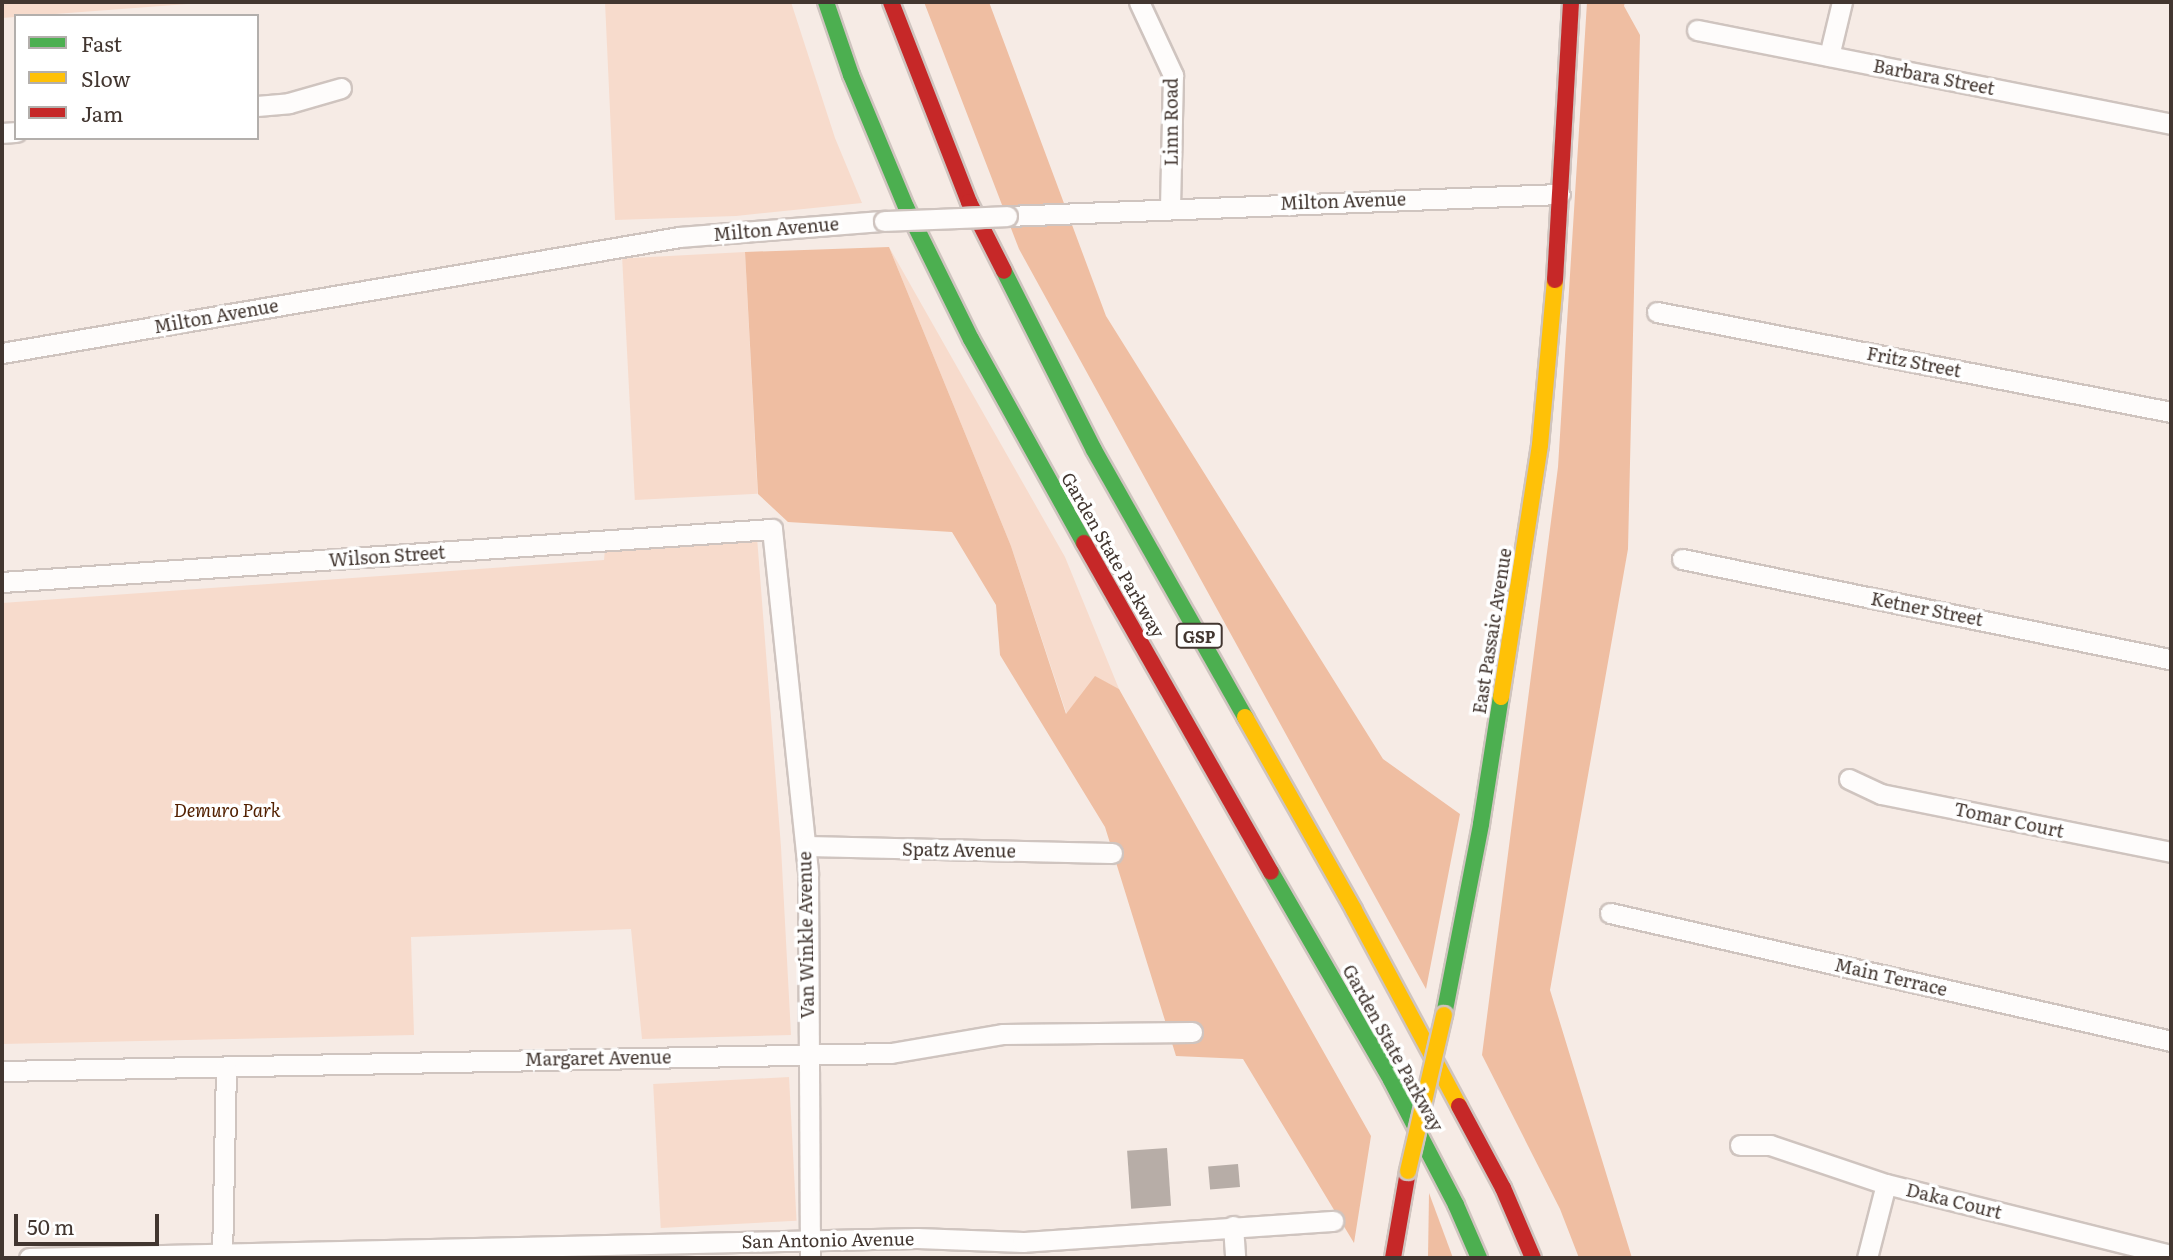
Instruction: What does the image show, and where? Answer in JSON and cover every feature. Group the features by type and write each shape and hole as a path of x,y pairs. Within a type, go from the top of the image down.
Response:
{"main road":[{"name":"Garden State Parkway","path":"826,2 851,75 906,208 971,340 1108,587 1391,1080 1456,1205 1479,1258"},
{"name":"Garden State Parkway","path":"891,2 969,202 1094,450 1354,910 1503,1188 1533,1258"},
{"name":"East Passaic Avenue","path":"1392,1258 1408,1171 1444,1015 1481,824 1540,445 1554,304 1571,2"}],"street":[{"name":"Linn Road","path":"1139,2 1173,75 1170,207"},
{"path":"1829,56 1842,2"},
{"name":"Barbara Street","path":"1697,30 2171,124"},
{"path":"259,106 289,103 341,88"},
{"name":"Milton Avenue","path":"2,353 680,237 884,221 1170,207 1560,194"},
{"name":"Fritz Street","path":"1657,312 2171,412"},
{"name":"Wilson Street","path":"2,582 772,529"},
{"name":"Van Winkle Avenue","path":"772,529 808,873 810,1249"},
{"name":"Ketner Street","path":"1682,559 2171,659"},
{"name":"Tomar Court","path":"1849,779 1881,794 2171,852"},
{"name":"Spatz Avenue","path":"806,846 1112,853"},
{"name":"Main Terrace","path":"1610,913 2171,1041"},
{"name":"Margaret Avenue","path":"2,1071 808,1052 891,1053 1003,1034 1192,1032"},
{"path":"222,1257 226,1067"},
{"name":"Daka Court","path":"1740,1145 1770,1145 1886,1184 2127,1251 2171,1255"},
{"path":"1867,1258 1886,1184"},
{"name":"San Antonio Avenue","path":"29,1258 810,1249 917,1238 1023,1242 1333,1221"},
{"path":"1233,1226 1235,1258"}],"green space":[{"path":"2,2 214,2 55,14 14,14 14,17 2,18"},
{"path":"605,2 791,2 835,138 862,203 736,216 615,220"},
{"path":"889,247 1065,557 1119,689 1095,677 1067,715 1011,546"},
{"path":"745,252 758,494 635,500 622,258"},
{"name":"Demuro Park","path":"757,537 781,847 791,1035 642,1039 631,929 411,937 414,1035 2,1044 2,603 604,560 605,549"},
{"path":"789,1077 797,1221 661,1228 653,1084"}],"shaded area":[{"path":"924,2 989,2 1106,316 1383,759 1460,814 1426,989 1019,249"},
{"path":"1587,2 1625,2 1624,6 1640,35 1628,549 1550,990 1632,1258 1579,1258 1560,1209 1482,1055 1558,467"},
{"path":"889,247 1011,546 1066,714 1095,676 1119,689 1371,1136 1354,1243 1243,1059 1176,1056 1105,827 1000,655 996,605 952,532 788,522 758,494 745,252"},
{"path":"1429,1193 1453,1258 1428,1258"}],"building":[{"path":"1167,1148 1171,1206 1131,1209 1127,1151"},
{"path":"1238,1164 1240,1187 1210,1190 1208,1167"}],"traffic: fast":[{"path":"826,2 851,75 906,207 971,339 1084,543"},
{"path":"1004,271 1094,450 1245,717"},
{"path":"1444,1015 1481,824 1501,697"},
{"path":"1271,872 1391,1080 1456,1205 1479,1258"}],"traffic: slow":[{"path":"1501,697 1540,445 1555,280"},
{"path":"1245,717 1354,910 1459,1106"},
{"path":"1408,1171 1444,1015"}],"traffic: jam":[{"path":"891,2 969,202 1004,271"},
{"path":"1555,280 1571,2"},
{"path":"1084,543 1271,872"},
{"path":"1459,1106 1503,1188 1533,1258"},
{"path":"1393,1258 1408,1171"}]}
